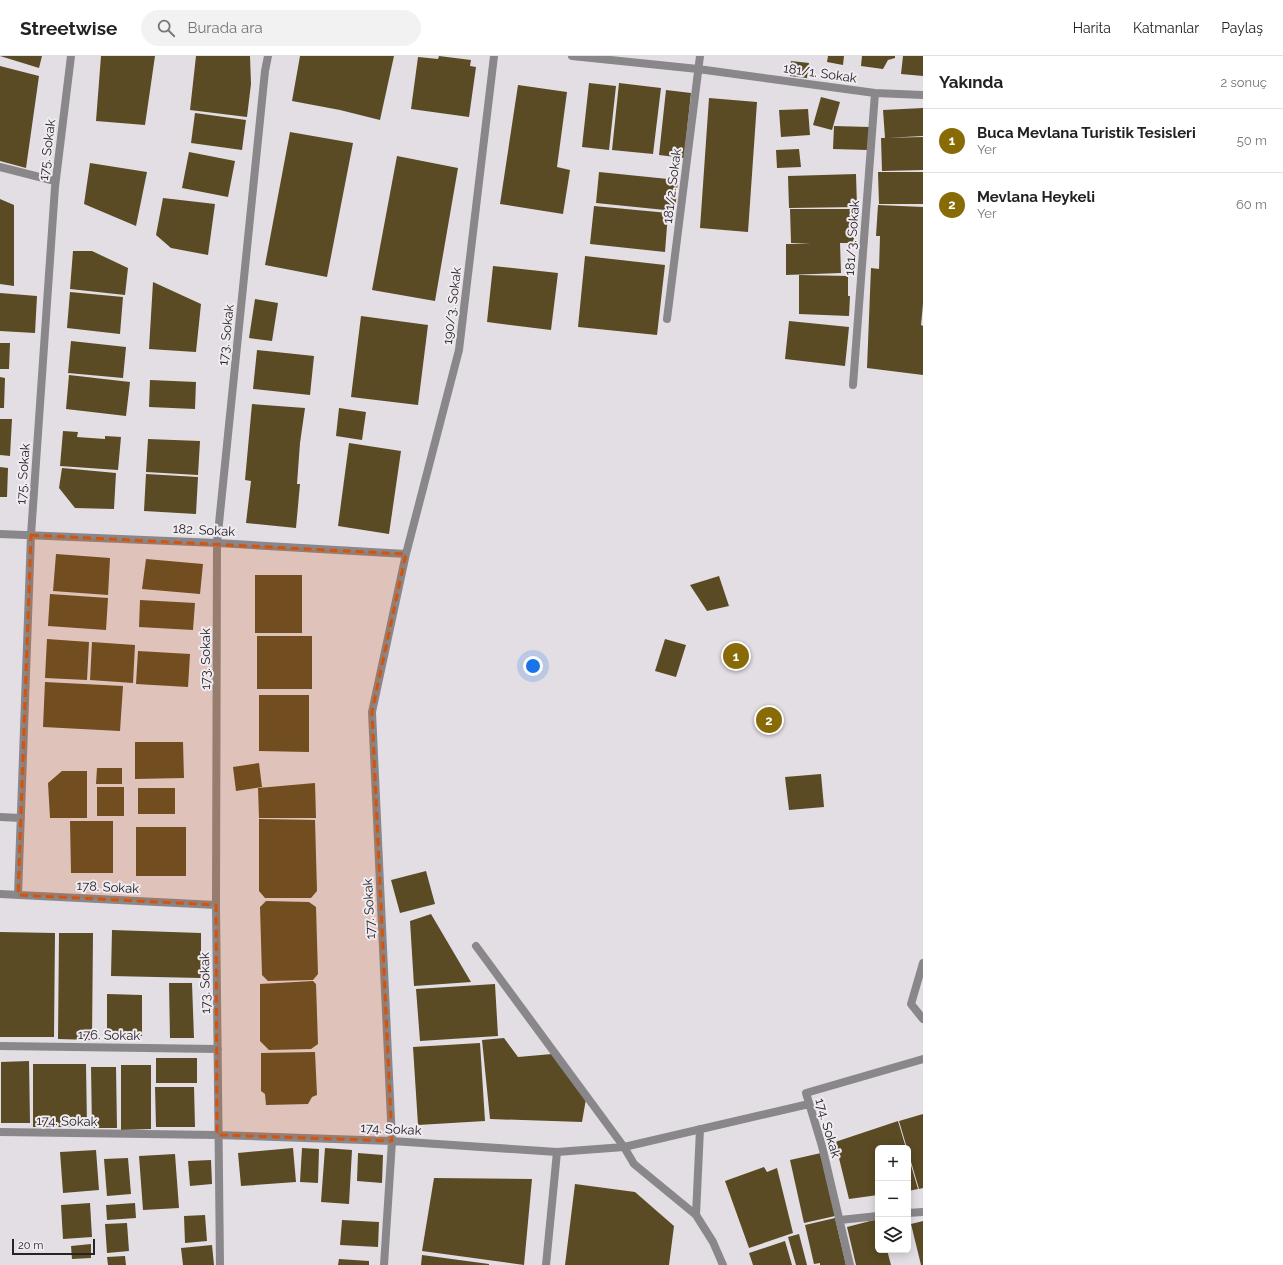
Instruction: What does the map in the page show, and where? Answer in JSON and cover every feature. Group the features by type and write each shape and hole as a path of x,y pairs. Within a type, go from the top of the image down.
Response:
{"street":[{"name":"175. Sokak","path":"18,895 31,535 56,181 71,56"},
{"name":"173. Sokak","path":"220,1265 217,1135 218,1049 216,905 217,543 265,71 268,56"},
{"name":"190/3. Sokak","path":"406,554 459,350 494,56"},
{"name":"181/1. Sokak","path":"572,56 698,69 875,93 923,95"},
{"name":"181/2. Sokak","path":"668,319 700,56"},
{"name":"181/3. Sokak","path":"853,384 875,93"},
{"path":"0,168 56,181"},
{"name":"182. Sokak","path":"0,534 217,543 406,554"},
{"name":"177. Sokak","path":"384,1265 392,1141 372,712 406,554"},
{"path":"0,817 21,818"},
{"name":"178. Sokak","path":"0,894 216,905"},
{"path":"476,946 624,1147 634,1164 696,1215 713,1242 723,1265"},
{"path":"923,963 911,1004 923,1019"},
{"name":"176. Sokak","path":"0,1046 218,1049"},
{"name":"174. Sokak","path":"850,1265 822,1146 806,1093 923,1059"},
{"name":"174. Sokak","path":"0,1132 217,1135 392,1141 557,1152 624,1147 809,1104"},
{"path":"696,1215 700,1130"},
{"path":"546,1265 557,1152"},
{"path":"911,1213 923,1212"},
{"path":"840,1220 875,1216"}],"highlighted area":[{"path":"31,535 406,554 372,712 392,1141 217,1135 216,905 18,895"}],"building":[{"path":"0,56 42,56 39,68"},
{"path":"101,56 155,56 145,125 96,121"},
{"path":"196,56 250,56 251,84 247,117 190,110"},
{"path":"300,56 394,56 380,120 340,110 292,101"},
{"path":"439,56 471,60 470,66 476,67 469,117 411,109 418,57 438,59"},
{"path":"828,56 844,56 843,65 827,62"},
{"path":"862,56 895,56 895,58 888,60 883,69 861,66"},
{"path":"903,56 923,56 923,76 901,74"},
{"path":"791,61 809,63 807,78 790,76"},
{"path":"0,66 39,76 26,168 0,161"},
{"path":"589,83 616,86 609,150 582,147"},
{"path":"619,83 661,88 653,154 612,150"},
{"path":"518,85 567,92 557,167 570,170 563,214 500,204"},
{"path":"666,90 691,93 684,158 659,155"},
{"path":"821,97 840,102 832,130 813,125"},
{"path":"709,98 757,102 748,232 700,228"},
{"path":"923,108 923,136 885,138 883,110"},
{"path":"808,109 810,135 781,137 779,110"},
{"path":"195,113 246,120 242,150 191,143"},
{"path":"834,126 869,127 868,150 833,149"},
{"path":"290,132 353,143 327,277 265,265"},
{"path":"923,137 923,170 882,171 881,138"},
{"path":"799,149 801,167 777,168 776,150"},
{"path":"189,152 235,161 228,197 182,188"},
{"path":"397,156 458,168 435,301 372,290"},
{"path":"90,163 147,172 136,226 84,204"},
{"path":"599,172 678,180 675,211 596,203"},
{"path":"878,172 923,172 923,204 879,204"},
{"path":"856,174 857,207 789,208 788,176"},
{"path":"163,198 215,204 208,255 171,248 156,235"},
{"path":"0,199 14,205 14,286 0,284"},
{"path":"878,205 923,207 923,304 921,325 923,326 923,375 867,368 871,268 879,269 880,236 876,236"},
{"path":"594,206 668,213 665,252 590,244"},
{"path":"790,209 853,209 854,243 840,243 841,273 786,275 786,244 811,244 791,243"},
{"path":"73,251 92,251 128,268 125,295 70,289"},
{"path":"585,256 665,265 657,335 578,327"},
{"path":"493,266 558,273 551,330 487,322"},
{"path":"799,275 848,276 848,296 850,296 849,316 799,314"},
{"path":"153,282 201,304 196,352 149,349"},
{"path":"70,292 123,297 120,334 67,328"},
{"path":"0,293 37,296 35,333 0,331"},
{"path":"255,299 278,303 272,341 249,338"},
{"path":"361,316 428,325 418,405 351,397"},
{"path":"789,321 849,327 845,366 785,359"},
{"path":"71,341 126,347 123,378 68,373"},
{"path":"0,343 10,343 9,369 0,369"},
{"path":"257,350 314,356 310,395 253,389"},
{"path":"69,375 130,382 126,416 66,409"},
{"path":"0,377 5,378 4,408 0,408"},
{"path":"150,380 196,382 195,409 149,407"},
{"path":"252,404 305,408 300,443 297,484 300,484 296,528 246,523 251,481 245,480"},
{"path":"339,408 366,412 362,440 336,436"},
{"path":"0,419 12,419 10,456 0,455"},
{"path":"63,431 78,432 77,437 105,439 105,436 121,437 118,470 60,466"},
{"path":"148,439 200,441 198,475 146,472"},
{"path":"349,443 401,451 389,534 338,526"},
{"path":"0,467 8,468 7,497 0,497"},
{"path":"62,468 116,473 114,509 75,508 59,488"},
{"path":"146,474 198,477 196,514 144,511"},
{"path":"56,554 110,558 108,595 53,591"},
{"path":"146,559 203,564 200,594 142,589"},
{"path":"255,575 302,575 302,633 255,633"},
{"path":"719,576 729,606 707,611 690,585"},
{"path":"50,594 108,598 106,630 48,626"},
{"path":"140,600 195,603 193,630 139,627"},
{"path":"257,636 312,636 312,689 257,689"},
{"path":"47,639 89,642 87,680 45,678"},
{"path":"665,639 686,645 676,677 655,671"},
{"path":"92,642 135,645 133,683 90,680"},
{"path":"138,651 190,654 188,687 136,684"},
{"path":"45,682 123,686 120,731 43,727"},
{"path":"259,695 309,695 309,752 259,751"},
{"path":"135,742 183,742 184,778 135,779"},
{"path":"259,763 262,787 236,791 233,767"},
{"path":"97,768 122,768 122,784 96,784"},
{"path":"62,771 87,771 87,818 50,818 48,783"},
{"path":"821,774 824,807 789,810 785,777"},
{"path":"315,783 316,818 259,818 258,788"},
{"path":"97,787 124,787 124,816 97,816"},
{"path":"138,788 175,788 175,814 138,814"},
{"path":"259,819 315,820 317,891 311,898 265,898 259,891"},
{"path":"70,821 113,821 113,873 71,873"},
{"path":"136,827 186,827 186,876 136,876"},
{"path":"426,871 435,904 400,913 391,880"},
{"path":"266,901 309,902 316,907 318,974 313,980 268,981 262,975 260,907"},
{"path":"431,914 471,982 414,986 410,921"},
{"path":"112,930 201,933 201,978 111,976"},
{"path":"0,932 55,933 54,1037 0,1037"},
{"path":"59,933 93,933 92,1040 58,1039"},
{"path":"313,981 316,984 318,1044 311,1049 269,1050 260,1041 260,984"},
{"path":"169,983 192,983 194,1038 170,1038"},
{"path":"495,984 498,1036 420,1041 416,989"},
{"path":"107,994 142,995 142,1036 107,1035"},
{"path":"504,1038 518,1057 552,1054 586,1099 582,1122 490,1119 482,1040"},
{"path":"480,1043 485,1121 418,1125 413,1047"},
{"path":"315,1052 317,1095 312,1097 308,1104 266,1105 265,1094 261,1091 261,1053"},
{"path":"156,1058 197,1058 197,1083 156,1083"},
{"path":"29,1061 30,1123 1,1123 1,1062"},
{"path":"33,1064 86,1064 87,1127 33,1127"},
{"path":"121,1065 151,1065 151,1129 121,1130"},
{"path":"91,1067 116,1067 117,1128 92,1128"},
{"path":"155,1087 194,1087 195,1127 156,1127"},
{"path":"923,1114 923,1188 919,1189 911,1162 911,1145 906,1145 899,1121"},
{"path":"898,1121 905,1145 875,1145 875,1195 849,1199 835,1142"},
{"path":"293,1148 296,1182 241,1186 238,1153"},
{"path":"302,1148 319,1149 318,1183 300,1182"},
{"path":"325,1148 352,1150 349,1204 321,1202"},
{"path":"96,1150 99,1190 63,1193 60,1152"},
{"path":"358,1153 383,1155 382,1183 357,1181"},
{"path":"821,1153 835,1216 804,1223 790,1160"},
{"path":"175,1154 179,1208 143,1210 139,1156"},
{"path":"128,1158 131,1194 107,1196 104,1159"},
{"path":"211,1160 212,1184 190,1186 188,1161"},
{"path":"911,1165 918,1189 911,1190"},
{"path":"764,1167 767,1172 777,1168 793,1233 749,1248 725,1181"},
{"path":"434,1178 532,1179 524,1265 422,1251"},
{"path":"575,1184 635,1192 674,1226 669,1265 565,1265"},
{"path":"90,1203 92,1237 63,1239 61,1205"},
{"path":"135,1203 136,1218 107,1220 106,1205"},
{"path":"205,1215 207,1241 185,1243 184,1216"},
{"path":"835,1218 846,1265 814,1264 805,1225"},
{"path":"342,1220 379,1222 378,1247 340,1245"},
{"path":"875,1220 875,1253 888,1253 891,1265 856,1265 847,1227"},
{"path":"923,1221 923,1265 921,1265 911,1224"},
{"path":"127,1223 129,1251 107,1253 105,1224"},
{"path":"799,1234 807,1265 796,1265 788,1237"},
{"path":"785,1241 792,1265 753,1265 749,1253"},
{"path":"91,1244 91,1258 72,1259 71,1246"},
{"path":"212,1245 214,1265 183,1265 181,1248"},
{"path":"422,1255 489,1264 489,1265 421,1265"},
{"path":"125,1256 126,1265 108,1265 107,1257"},
{"path":"339,1259 369,1261 369,1265 338,1265"}],"place":[{"name":"Buca Mevlana Turistik Tesisleri","path":"736,656"},
{"name":"Mevlana Heykeli","path":"769,720"}]}
